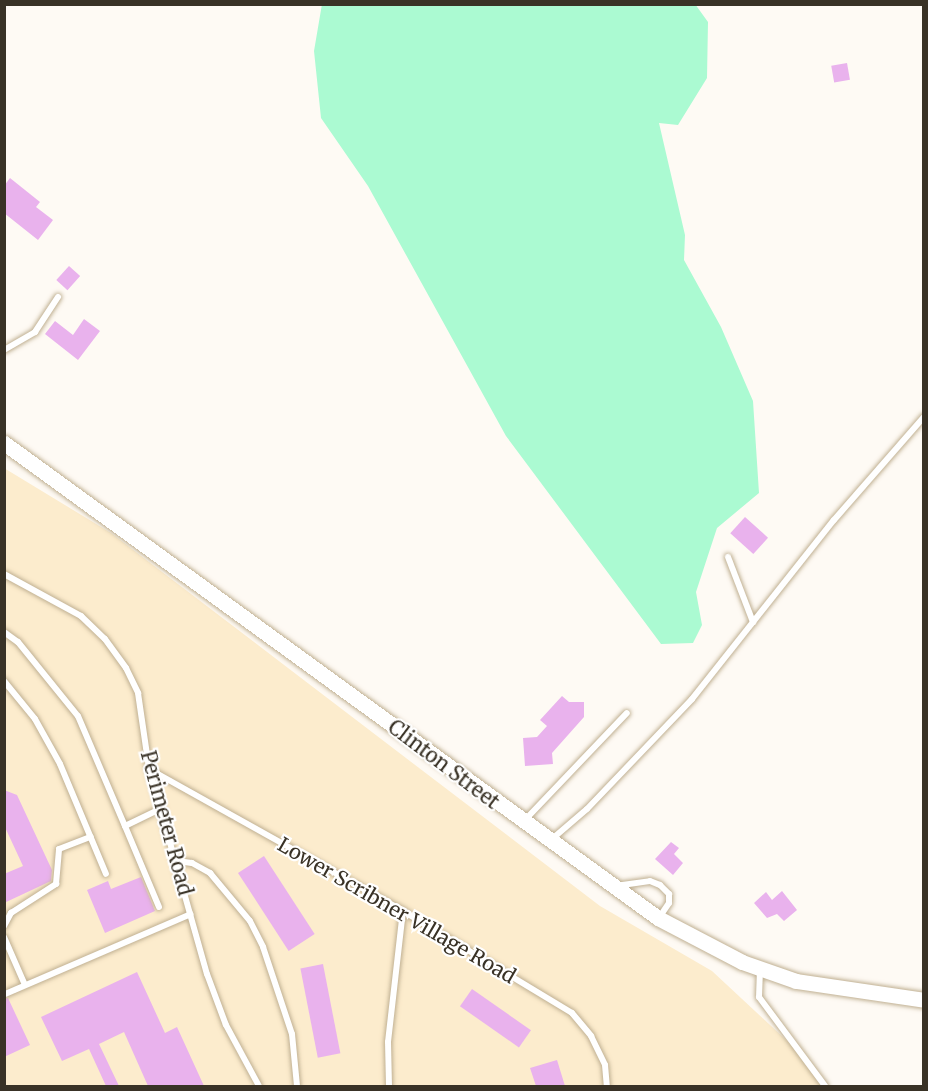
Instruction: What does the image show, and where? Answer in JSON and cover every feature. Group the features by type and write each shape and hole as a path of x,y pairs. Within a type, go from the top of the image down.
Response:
{"street":[{"name":"Clinton Street","path":"4,442 38,464 549,842 658,918 693,939 760,969 834,989 924,1000"}],"lane":[{"path":"4,350 35,332 58,297"},
{"path":"549,842 587,809 685,706 924,417"},
{"path":"728,557 753,622"},
{"name":"Perimeter Road","path":"4,574 81,616 105,639 138,693 149,768 207,974 226,1025 259,1086"},
{"path":"4,633 18,642 78,716 159,907"},
{"path":"4,681 35,719 60,764 106,874"},
{"path":"523,822 627,713"},
{"name":"Lower Scribner Village Road","path":"149,768 403,911 572,1013 591,1036 605,1065 607,1086"},
{"path":"125,826 162,808"},
{"path":"4,926 12,913 56,884 60,849 91,837"},
{"path":"177,861 192,863 210,873 250,921 292,1034 297,1086"},
{"path":"612,886 650,880 660,885 669,894 669,903 658,918"},
{"path":"388,1086 388,1042 403,911"},
{"path":"5,994 191,914"},
{"path":"4,937 25,985"},
{"path":"760,969 759,997 825,1086"}],"shaded area":[{"path":"4,468 111,533 600,906 712,971 799,1052 824,1086 5,1086"}],"green space":[{"path":"322,4 695,4 708,22 707,78 678,125 659,123 685,235 684,260 721,327 753,401 759,493 717,528 696,592 702,625 693,643 661,644 506,436 368,186 321,118 314,51"}],"building":[{"path":"847,63 850,80 834,83 831,66"},
{"path":"10,178 40,202 36,207 53,220 38,240 4,213 4,186"},
{"path":"69,266 80,276 67,290 56,280"},
{"path":"84,319 100,331 78,360 45,334 55,321 73,335"},
{"path":"745,517 768,538 753,554 730,533"},
{"path":"562,696 569,702 584,702 584,717 552,753 553,764 525,766 523,738 537,737 547,726 540,720"},
{"path":"4,790 17,795 52,870 51,881 4,903 4,874 23,866 4,825"},
{"path":"671,842 679,848 674,854 683,863 673,875 655,859"},
{"path":"264,856 315,934 289,951 238,873"},
{"path":"141,877 155,911 105,933 87,890 108,881 111,889"},
{"path":"782,891 797,910 784,921 777,914 767,918 754,903 766,892 772,900"},
{"path":"323,964 340,1053 318,1058 300,968"},
{"path":"137,972 165,1033 177,1027 204,1086 148,1086 124,1032 99,1044 119,1086 106,1086 89,1049 62,1061 41,1017"},
{"path":"472,989 531,1030 519,1047 460,1006"},
{"path":"8,998 30,1045 4,1057 4,999"},
{"path":"557,1060 565,1086 536,1086 530,1068"}]}
